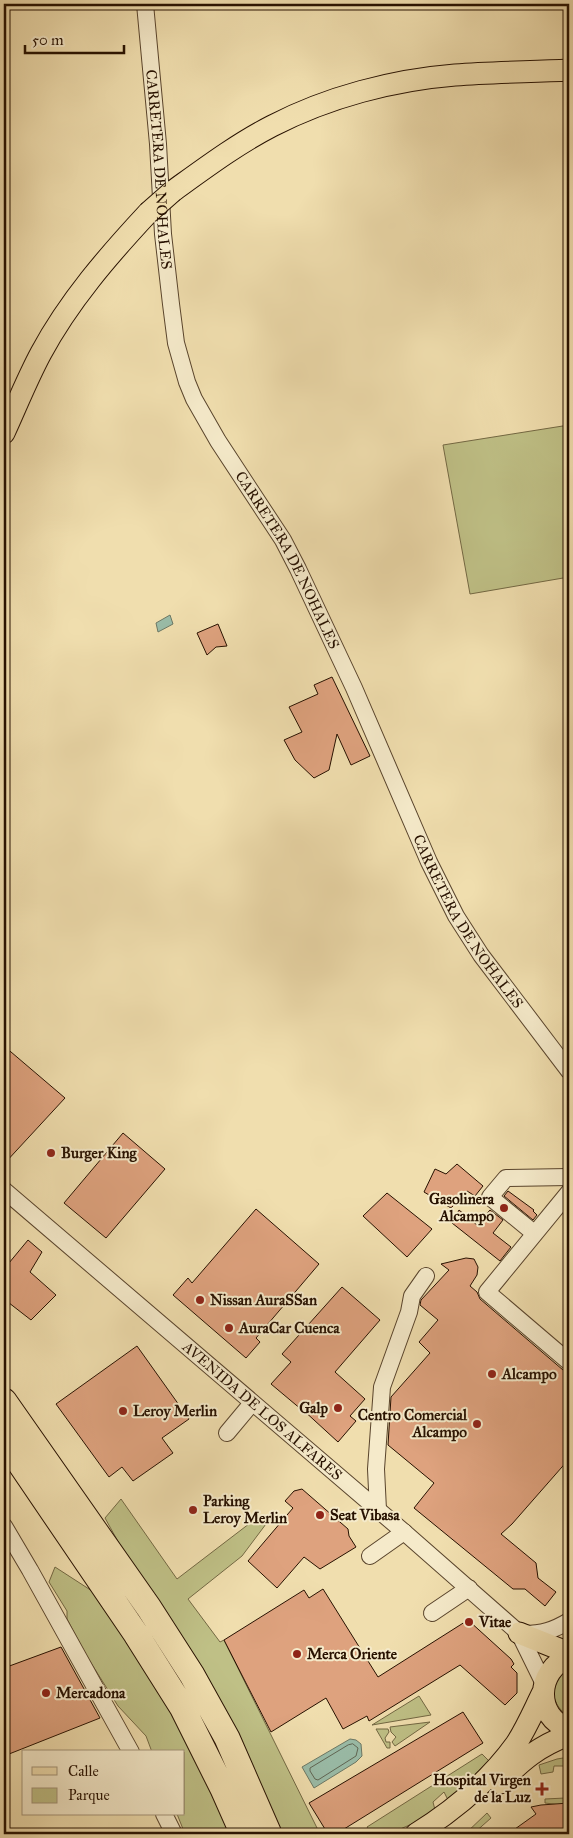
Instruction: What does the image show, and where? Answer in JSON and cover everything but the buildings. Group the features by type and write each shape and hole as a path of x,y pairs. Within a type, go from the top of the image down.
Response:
{"highway":[{"path":"5,1403 149,1608 192,1675 226,1738 269,1834"},
{"path":"4,1440 136,1634 182,1707 220,1782 243,1834"},
{"path":"4,1456 70,1537"}],"main road":[{"path":"4,433 41,353 75,299 148,213 173,191 225,154 272,126 312,108 396,84 454,75 569,70"},
{"path":"416,1834 431,1825 464,1799 500,1763 524,1730 544,1688 547,1676 564,1656 519,1633"},
{"path":"544,1688 549,1713 559,1724 569,1729"},
{"path":"442,1834 476,1807 524,1759 549,1743 569,1735"}],"street":[{"name":"CARRETERA DE NOHALES","path":"145,4 158,144 163,234 176,342 187,382 194,399 218,441 283,540 298,569 358,696 429,862 456,916 481,955 569,1071"},
{"path":"534,1233 490,1197 506,1178 569,1176"},
{"name":"AVENIDA DE LOS ALFARES","path":"4,1190 10,1204 252,1403 519,1633"},
{"path":"569,1192 487,1292 569,1362"},
{"path":"378,1510 376,1469 382,1387 409,1312 412,1296 426,1276"},
{"path":"228,1433 252,1403"},
{"path":"4,1526 130,1750"},
{"path":"370,1556 404,1532"},
{"path":"432,1612 469,1588"},
{"path":"544,1688 519,1633 547,1632 569,1621"},
{"path":"564,1656 569,1628"},
{"path":"165,1816 174,1834"}],"green space":[{"path":"569,425 569,577 470,594 443,445"},
{"path":"121,1499 177,1579 258,1517 266,1524 242,1556 188,1599 220,1642 224,1640 320,1834 280,1834 105,1518"},
{"path":"55,1567 89,1589 114,1613 194,1741 236,1834 185,1834 178,1816 185,1816 185,1750 151,1750 146,1736 118,1706 86,1655 67,1619 67,1611 49,1582"},
{"path":"569,1667 569,1716 558,1706 553,1692 556,1679"},
{"path":"419,1696 431,1715 372,1725"},
{"path":"430,1722 395,1746 392,1742 396,1737 391,1732 390,1727"},
{"path":"376,1729 388,1729 389,1732 385,1738 386,1742 390,1742 390,1748 387,1748"},
{"path":"482,1754 489,1761 448,1800 444,1792 433,1802 435,1810 414,1823 389,1834 371,1834 367,1827"},
{"path":"569,1757 569,1766 554,1766 553,1772 541,1774 539,1765"},
{"path":"565,1798 569,1800 569,1806 545,1803 545,1799"},
{"path":"487,1813 491,1818 473,1834 465,1834"}],"water":[{"path":"170,615 173,624 158,632 156,623"},
{"path":"350,1739 356,1740 361,1744 362,1756 356,1762 314,1788 302,1767"}],"place":[{"name":"Burger King","path":"51,1153"},
{"name":"Gasolinera Alcampo","path":"504,1208"},
{"name":"Nissan AuraSSan","path":"200,1300"},
{"name":"AuraCar Cuenca","path":"229,1328"},
{"name":"Alcampo","path":"492,1374"},
{"name":"Galp","path":"338,1408"},
{"name":"Leroy Merlin","path":"123,1411"},
{"name":"Centro Comercial Alcampo","path":"477,1424"},
{"name":"Parking Leroy Merlin","path":"193,1510"},
{"name":"Seat Vibasa","path":"320,1515"},
{"name":"Vitae","path":"469,1622"},
{"name":"Merca Oriente","path":"297,1654"},
{"name":"Mercadona","path":"46,1693"},
{"name":"Hospital Virgen de la Luz","path":"542,1789"}]}
